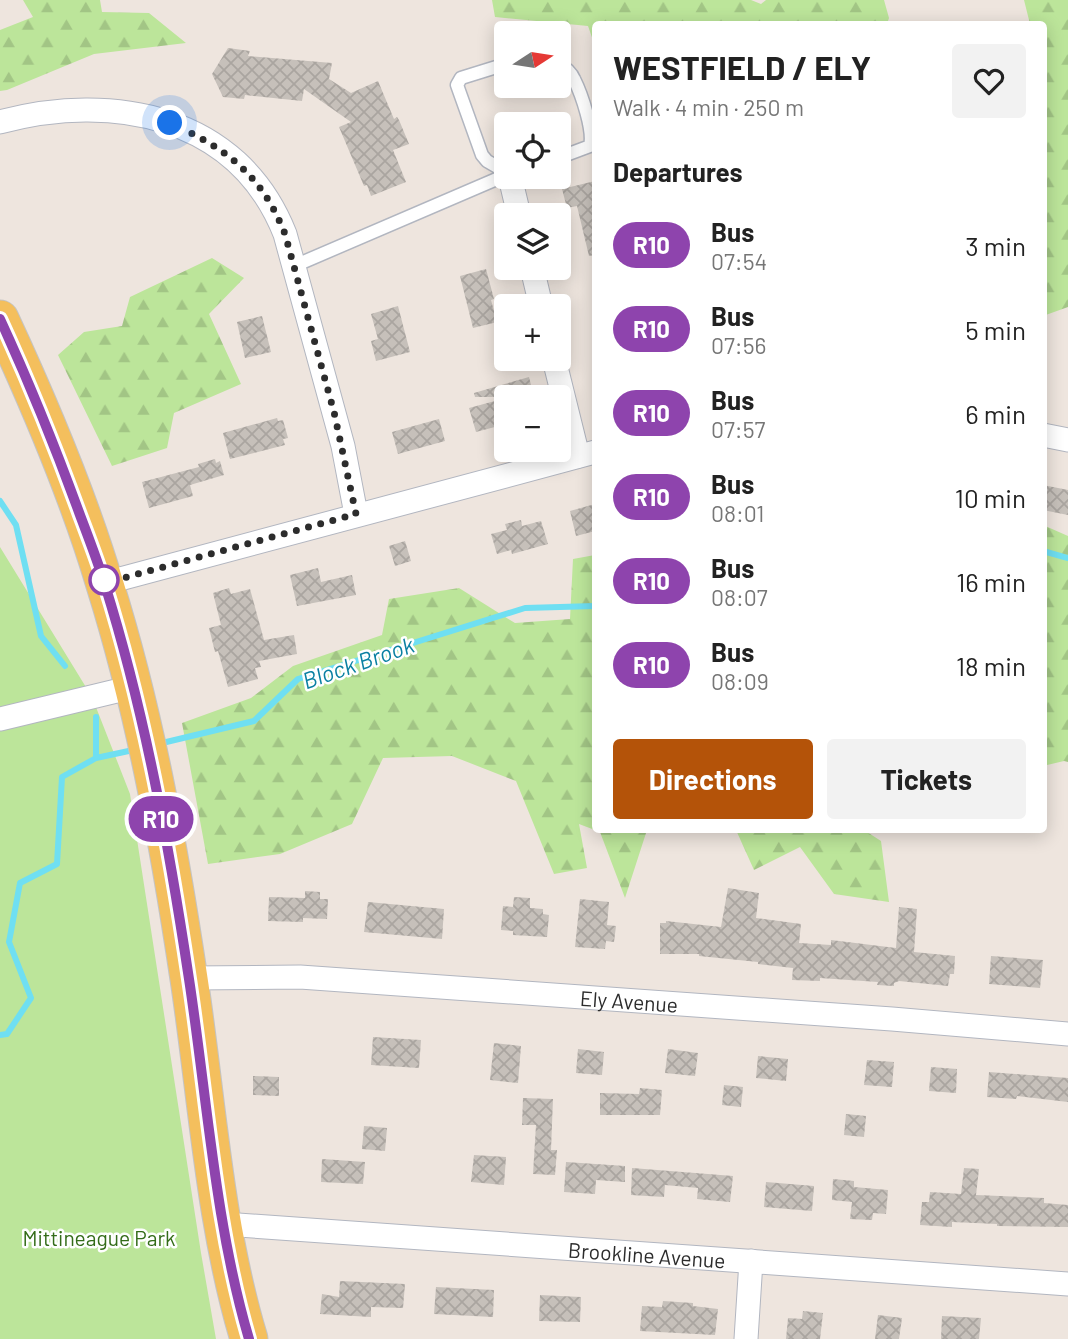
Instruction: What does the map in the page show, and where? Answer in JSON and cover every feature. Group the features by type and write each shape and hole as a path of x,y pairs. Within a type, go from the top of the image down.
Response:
{"main road":[{"path":"0,319 49,430 105,583 134,687 189,978 225,1224 249,1339"}],"street":[{"path":"0,122 54,111 105,109 155,118 188,131 233,159 262,187 278,214 294,266 343,446 356,514"},
{"path":"105,583 587,454 558,371"},
{"path":"1047,436 1068,440"},
{"path":"0,719 134,687"},
{"name":"Ely Avenue","path":"189,978 300,977 1068,1034"},
{"name":"Brookline Avenue","path":"225,1224 1068,1284"},
{"path":"747,1339 751,1261"}],"lane":[{"path":"494,68 461,78 457,85 482,155 494,166"},
{"path":"571,74 592,133"},
{"path":"571,153 590,146 592,139"},
{"path":"294,266 494,180"}],"green space":[{"path":"23,0 100,0 102,12 149,13 186,43 94,54 0,91 0,30 33,17"},
{"path":"492,0 751,0 761,4 766,0 884,0 889,18 888,21 592,21 592,37 588,26 571,24 571,21 495,17"},
{"path":"1024,0 1068,0 1068,307 1047,315 1047,21 1029,21"},
{"path":"212,258 244,278 209,314 241,384 174,413 167,448 112,466 58,355 84,332 122,326 130,297"},
{"path":"1047,527 1068,536 1068,762 1047,765"},
{"name":"Mittineague Park","path":"0,547 92,697 130,794 216,1339 0,1339"},
{"path":"592,556 592,829 579,824 587,868 554,874 516,781 452,756 383,758 352,824 280,854 208,864 182,723 251,698 293,666 382,635 389,599 459,588 515,623 570,619 573,559"},
{"path":"600,833 646,833 625,898"},
{"path":"737,833 869,833 881,841 889,902 834,894 800,847 754,870"}],"building":[{"path":"228,48 250,51 248,56 332,63 329,79 351,93 378,81 394,119 397,117 399,120 409,144 393,150 406,182 371,196 367,185 364,186 339,127 351,122 304,89 302,101 245,95 244,99 223,97 212,74"},
{"path":"592,182 592,256 589,256 577,206 571,207 571,203 566,203 562,189 571,189"},
{"path":"486,269 494,299 491,300 494,323 473,328 460,276"},
{"path":"398,306 410,352 376,361 371,341 378,339 371,314"},
{"path":"262,316 271,352 245,358 237,322"},
{"path":"529,377 531,385 502,385"},
{"path":"494,387 494,397 475,397 474,393"},
{"path":"494,401 494,427 476,432 469,408"},
{"path":"277,418 278,421 283,420 288,438 283,439 285,445 230,459 223,433"},
{"path":"439,419 445,441 398,454 392,432"},
{"path":"215,459 216,463 220,461 224,475 190,485 193,496 149,508 142,482 199,467 198,464"},
{"path":"1047,486 1068,490 1068,515 1047,511"},
{"path":"592,505 592,532 576,536 570,511"},
{"path":"521,520 522,526 541,521 548,544 512,554 511,550 497,554 491,534 507,530 505,524"},
{"path":"405,541 411,561 395,566 389,546"},
{"path":"318,568 321,582 352,575 356,595 297,606 290,575"},
{"path":"229,588 231,594 250,589 264,640 294,635 297,654 259,661 261,667 255,668 258,679 228,687 209,628 221,625 213,593"},
{"path":"728,888 759,893 756,918 801,924 799,943 831,945 831,940 896,948 899,907 917,909 914,952 955,956 954,974 950,974 948,986 899,981 894,983 894,986 877,985 878,982 820,978 820,981 792,980 793,968 699,954 660,954 660,923 666,921 721,927"},
{"path":"305,891 320,892 320,899 328,899 327,919 303,918 303,922 268,921 269,897 305,898"},
{"path":"514,897 530,898 530,908 543,909 543,914 549,915 547,937 513,935 513,931 501,930 503,906 513,907"},
{"path":"580,899 609,902 607,925 616,926 614,942 606,941 605,949 575,947"},
{"path":"368,902 444,909 442,939 364,932"},
{"path":"991,956 1043,960 1040,988 989,984"},
{"path":"373,1037 421,1040 419,1068 371,1065"},
{"path":"494,1043 521,1046 518,1083 490,1080"},
{"path":"578,1049 604,1052 602,1075 576,1073"},
{"path":"668,1049 698,1053 695,1076 665,1073"},
{"path":"758,1056 788,1059 786,1081 756,1078"},
{"path":"867,1060 894,1062 892,1087 864,1085"},
{"path":"931,1067 957,1069 956,1093 929,1091"},
{"path":"989,1072 1068,1078 1068,1102 1017,1096 1016,1099 987,1097"},
{"path":"253,1076 279,1077 279,1096 253,1095"},
{"path":"724,1085 743,1087 741,1107 722,1105"},
{"path":"640,1088 662,1090 660,1115 600,1115 600,1093 639,1094"},
{"path":"523,1098 553,1099 551,1150 557,1150 555,1175 533,1174 536,1125 522,1125"},
{"path":"846,1114 866,1116 864,1137 844,1135"},
{"path":"364,1126 387,1128 385,1151 362,1149"},
{"path":"474,1155 506,1157 504,1185 471,1182"},
{"path":"322,1159 365,1162 363,1184 321,1182"},
{"path":"566,1162 625,1166 625,1182 596,1180 595,1194 564,1192"},
{"path":"632,1168 733,1176 730,1202 697,1199 698,1188 665,1185 664,1197 631,1195"},
{"path":"964,1168 979,1169 976,1195 1044,1198 1044,1203 1068,1205 1068,1227 952,1222 952,1227 920,1225 922,1202 929,1202 930,1192 961,1194"},
{"path":"833,1179 854,1181 854,1187 888,1190 886,1214 873,1213 872,1220 850,1219 852,1202 832,1200"},
{"path":"766,1182 814,1186 812,1211 764,1207"},
{"path":"340,1281 405,1284 403,1308 371,1307 371,1317 320,1314 322,1294 339,1297"},
{"path":"436,1287 494,1290 493,1317 434,1314"},
{"path":"540,1295 581,1297 580,1322 539,1321"},
{"path":"663,1301 693,1303 693,1306 718,1309 715,1335 640,1331 642,1306 662,1307"},
{"path":"803,1311 823,1313 820,1339 786,1339 788,1318 802,1319"},
{"path":"878,1315 902,1318 899,1339 875,1339"},
{"path":"942,1316 981,1318 979,1339 941,1339"}],"waterway":[{"path":"0,501 16,525 41,636 65,666"},
{"name":"Block Brook","path":"1047,552 1068,558"},
{"name":"Block Brook","path":"158,744 254,721 298,679 525,608 592,606"},
{"path":"96,717 96,758"},
{"name":"Block Brook","path":"0,1035 7,1034 31,998 9,942 20,883 57,864 62,777 96,758 138,749"}],"bus line":[{"name":"R10","path":"0,319 49,430 105,583 134,687 149,755 189,978 220,1203 249,1339"}],"route":[{"path":"104,580 105,583 356,514 343,446 278,214 262,187 243,167 205,140 170,123"}]}
